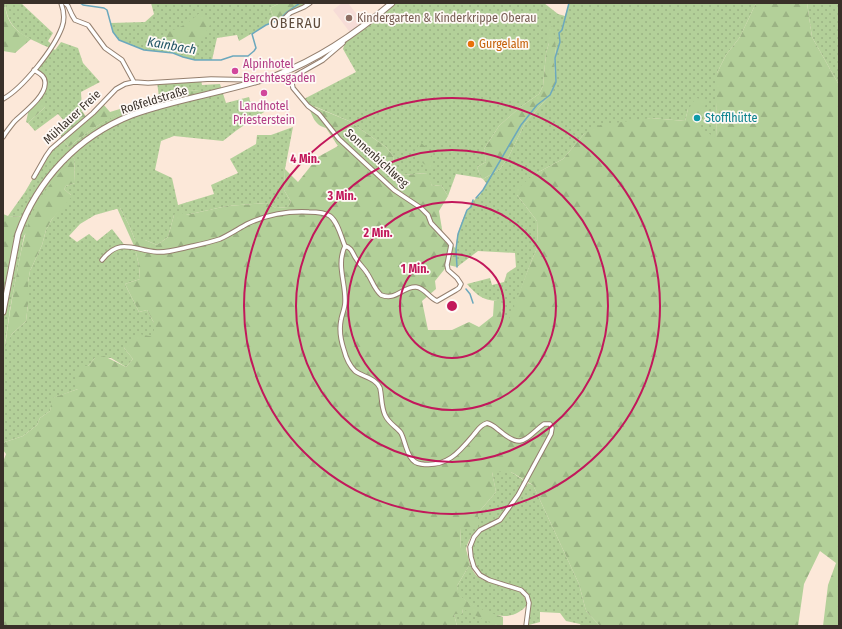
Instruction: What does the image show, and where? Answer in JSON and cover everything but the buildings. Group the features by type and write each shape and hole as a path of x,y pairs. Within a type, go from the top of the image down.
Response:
{"main road":[{"name":"Roßfeldstraße","path":"3,312 18,234 22,222 37,192 51,173 79,145 100,131 132,115 259,80 292,69 311,60 346,39 392,3"}],"street":[{"path":"3,99 19,86 34,70 50,48 62,27 64,18 62,3"},
{"path":"65,3 68,6 73,18 88,25 105,48 122,60 134,82"},
{"path":"282,21 290,13 310,3"},
{"name":"Roßfeldstraße","path":"259,80 291,78 333,53 346,39"},
{"path":"3,138 13,123 36,101 44,89 46,84 45,80 42,75 34,70"},
{"name":"Sonnenbichlweg","path":"102,260 109,252 118,247 159,252 207,243 247,224 266,217 279,214 305,212 323,213 330,216 334,220 345,246 350,247 355,257 368,274 378,293 384,296 396,295 411,287 417,287 422,289 437,301 456,290 460,286 459,280 448,270 447,265 451,245 431,224 428,215 422,208 394,190 339,139 319,114 308,106 293,88 291,78"},
{"name":"Mühlauer Freie","path":"34,177 39,166 51,149 93,113 116,89 125,84 134,82 148,83 211,79 259,80"},
{"path":"345,246 341,265 345,304 340,326 344,352 347,360 356,371 378,384 385,414 401,433 404,444 413,461 420,464 430,465 447,462 480,427 487,423 492,424 508,438 519,441 529,437 544,424 550,424 551,426 551,434 518,495 500,520 480,530 474,536 470,547 474,567 480,575 489,580 521,590 527,596 529,606 526,626"}],"shaded area":[{"name":"Kindergarten & Kinderkrippe Oberau","path":"342,3 348,3 365,25 352,35 333,10"}],"green space":[{"path":"3,3 5,3 7,16 12,25 20,33 31,39 15,53 3,51"},
{"path":"5,3 21,3 53,33 48,41 52,45 51,47 55,50 61,42 78,48 83,63 100,82 81,92 82,111 77,118 66,123 58,114 35,131 28,123 45,107 36,101 41,94 45,80 34,70 50,48 20,33 14,27 7,13"},
{"path":"151,3 280,3 270,8 275,21 239,41 237,35 217,38 212,60 195,60 173,53 144,50 119,40 113,32 110,23 145,22 154,14"},
{"path":"280,3 310,3 275,21 270,8"},
{"path":"392,3 544,3 558,14 565,16 569,3 756,3 740,37 726,55 717,73 716,139 696,126 703,114 688,109 685,121 651,118 584,134 563,159 533,175 517,195 537,221 538,246 510,319 502,319 501,301 481,297 467,284 490,278 492,285 504,282 507,273 516,267 515,253 478,251 457,267 457,239 466,212 487,184 483,179 500,169 509,156 525,123 550,95 556,82 554,65 556,47 549,26 549,43 546,53 543,86 539,94 519,108 499,126 484,149 486,162 477,167 481,178 456,174 448,196 441,185 432,186 427,173 402,175 395,169 393,156 386,147 349,121 316,107 308,106 302,100 356,72 343,49 346,39"},
{"path":"756,3 807,3 812,37 839,85 839,626 823,626 828,585 836,563 820,551 804,584 798,626 600,626 586,611 579,584 533,485 511,472 492,472 496,492 478,513 478,527 461,528 460,548 466,549 470,564 457,586 459,595 469,602 485,611 503,617 503,626 488,622 463,609 462,614 454,614 457,626 3,626 3,462 6,454 3,450 3,444 23,436 37,425 40,418 50,411 52,398 78,389 75,374 81,366 88,366 95,358 104,356 126,367 133,359 124,348 139,334 154,337 154,323 147,310 139,312 125,284 140,279 139,266 135,248 117,208 120,208 135,240 145,240 157,245 168,237 174,215 178,211 186,215 227,206 266,203 276,208 288,207 291,202 284,190 285,169 298,182 318,157 338,146 326,128 322,127 316,122 308,106 315,107 349,121 386,147 393,156 395,169 402,175 428,173 432,186 441,185 448,196 439,211 443,235 456,249 457,267 448,265 435,281 436,289 422,301 428,330 452,330 469,322 479,327 493,316 494,301 501,301 502,319 509,319 538,246 537,221 515,191 533,175 563,159 584,134 600,125 651,118 685,121 688,109 696,98 701,99 706,103 703,114 697,126 716,138 717,73 726,55 740,37"},
{"path":"807,3 839,3 839,85 812,37"},
{"path":"198,14 204,14 209,18 210,25 204,35 199,39 189,44 179,45 165,39 166,32 184,25"},
{"path":"549,26 552,26 556,47 554,65 556,82 550,95 525,123 509,156 500,169 483,179 481,178 477,167 486,162 484,149 499,126 519,108 539,94 543,86 546,53 549,43"},
{"path":"201,80 202,85 220,84 226,103 249,97 250,101 261,105 273,106 223,141 174,136 161,141 155,170 172,178 178,205 214,194 211,185 238,173 230,159 256,144 257,135 271,135 293,127 285,169 284,190 291,202 288,207 276,208 266,203 227,206 186,215 174,215 168,237 157,245 145,240 135,240 120,208 95,215 80,224 69,236 77,242 89,234 97,241 112,229 126,247 135,248 140,279 125,284 139,312 147,310 154,323 154,337 124,348 133,359 126,367 111,358 95,358 88,366 78,389 53,398 50,411 40,418 37,425 23,436 3,444 3,312 24,217 8,216 25,192 46,156 62,139 69,147 110,118 128,109 196,94 199,90 180,92 159,97 157,82","holes":["74,157 75,183 66,186 64,189 71,195 52,219 46,230 42,245 30,271 26,321 12,334 5,345 10,309 24,236"]},
{"path":"199,90 197,94 167,99 127,110 92,129 69,147 62,139 60,133 66,123 77,118 82,111 87,118 103,104 110,112 159,97 180,92"},
{"path":"36,101 44,102 45,107 28,123 26,122 28,113 27,109"},
{"path":"420,142 427,148 432,156 432,168 424,164 419,158 417,151"},
{"path":"74,157 75,183 66,186 64,189 72,196 52,219 46,230 42,245 30,271 26,321 12,334 5,347 15,281 23,243 32,214 41,197"},
{"path":"3,214 8,216 25,217 22,222 3,312"},
{"path":"492,472 511,472 525,481 507,509 489,525 476,532 469,541 466,549 460,549 461,528 478,513 496,492"},
{"path":"528,483 533,485 579,584 586,611 600,626 581,626 580,624 566,621 560,613 540,612 540,622 529,625 530,604 525,592 485,577 480,574 475,567 472,557 471,542 483,530 506,515"},
{"path":"470,564 475,574 482,579 514,589 520,593 525,598 527,605 519,612 502,616 483,611 466,601 458,595 457,586"},
{"path":"463,608 499,626 457,626 454,614 462,614"}],"waterway":[{"name":"Kainbach","path":"80,3 107,10 113,32 119,40 144,50 173,53 195,60 221,60 233,56 248,56 256,48 252,34 266,25 279,20 300,3"},
{"path":"476,198 483,190 521,125 537,105 550,95 556,82 555,58 560,42 559,33 562,30 569,3"},
{"path":"457,267 456,249 458,234 467,210 471,207 473,200"},
{"path":"466,289 470,294 473,303"}],"place":[{"name":"Kindergarten & Kinderkrippe Oberau","path":"349,18"},
{"name":"Gurgelalm","path":"471,44"},
{"name":"Alpinhotel Berchtesgaden","path":"235,71"},
{"name":"Landhotel Priesterstein","path":"264,93"},
{"name":"Stofflhütte","path":"697,118"}],"district":[{"name":"OBERAU","path":"296,23"}]}
